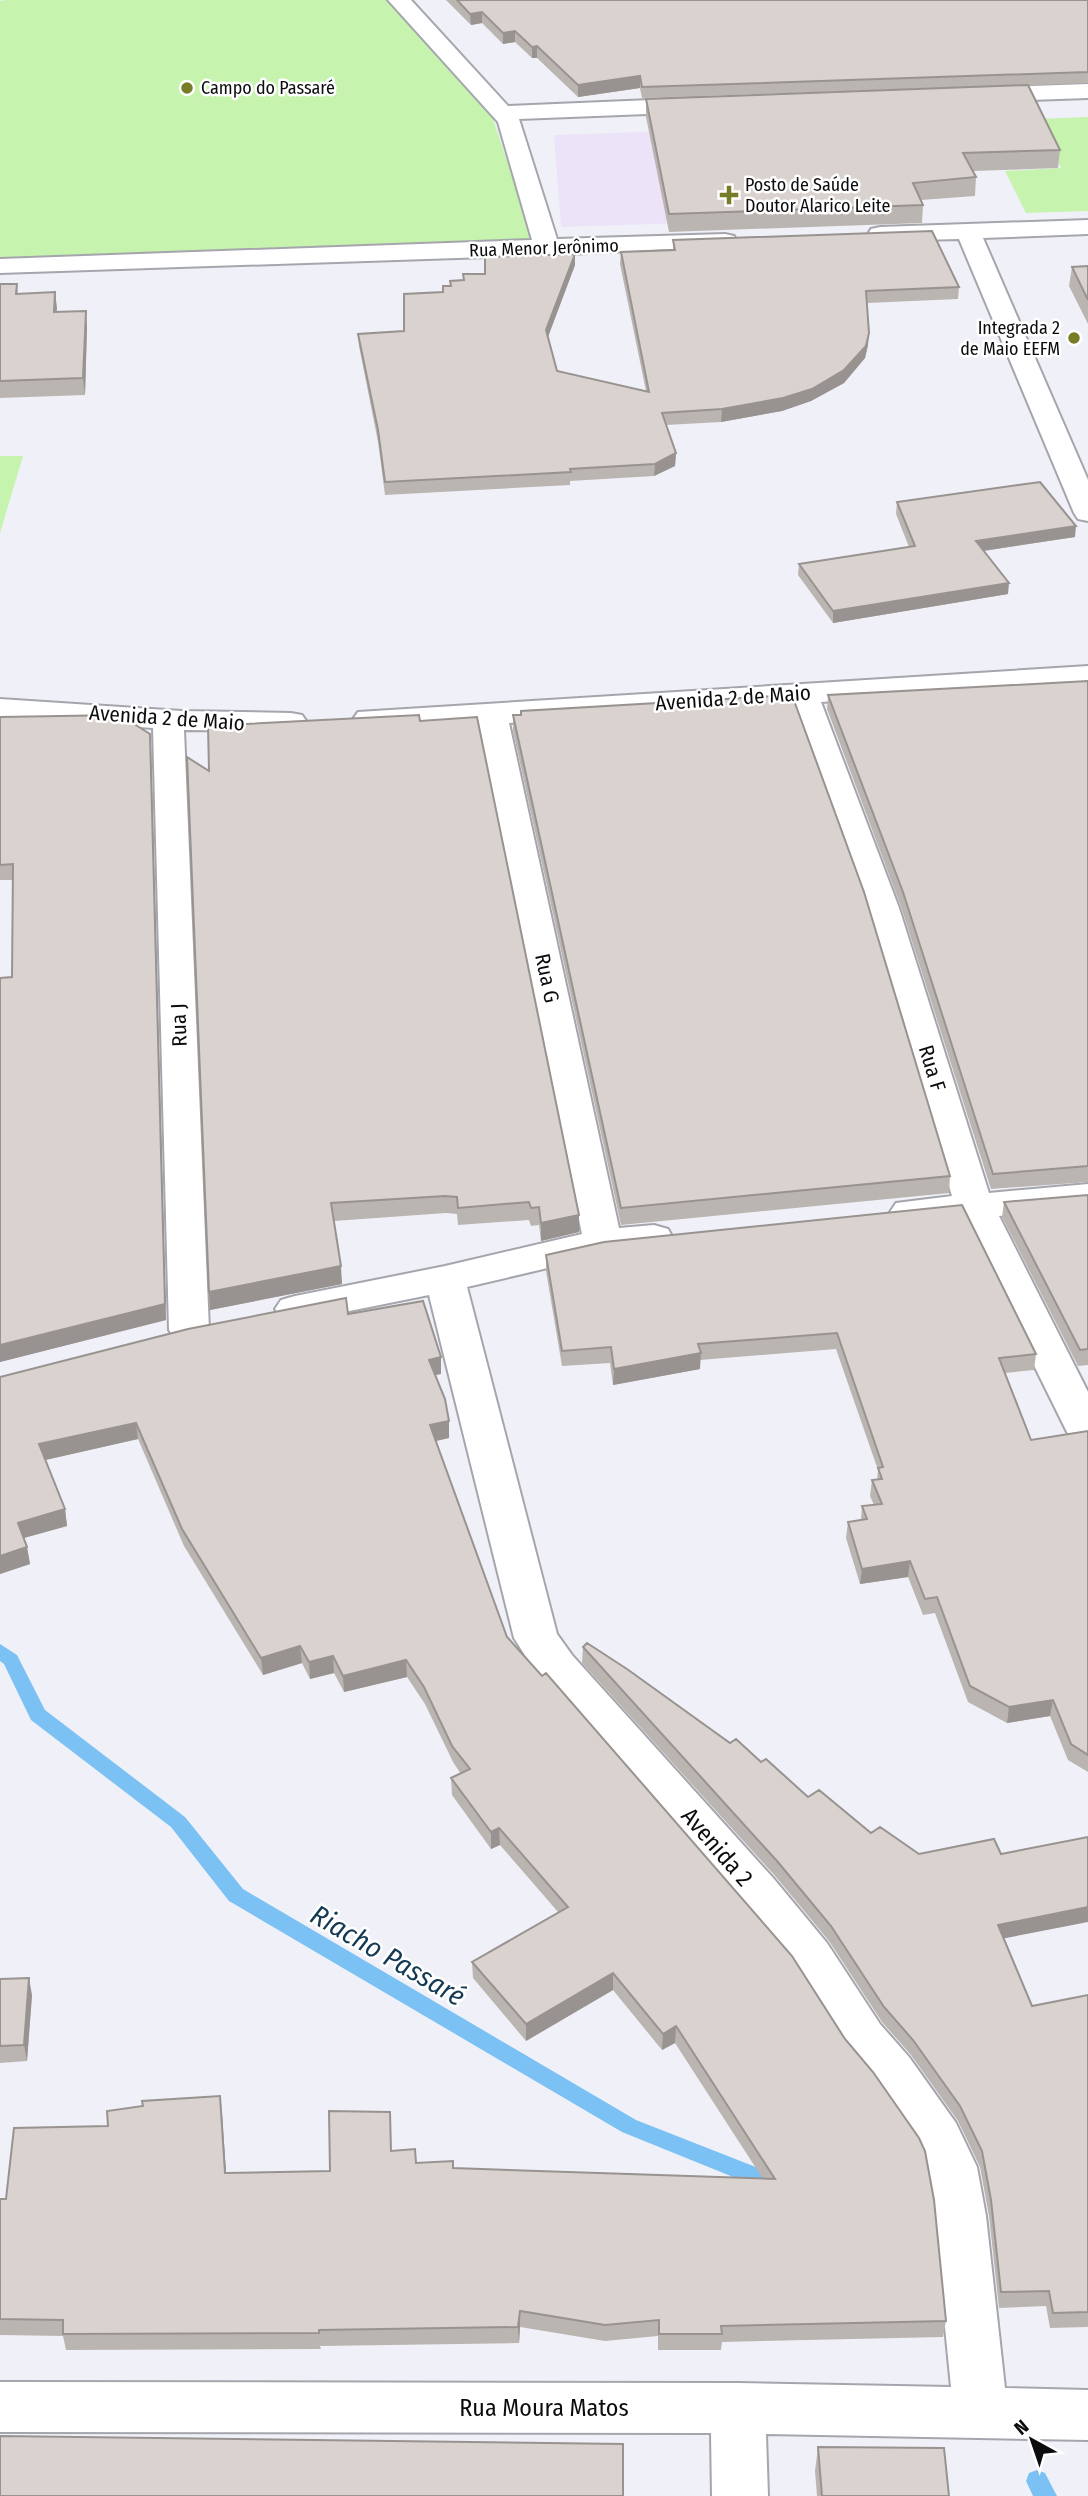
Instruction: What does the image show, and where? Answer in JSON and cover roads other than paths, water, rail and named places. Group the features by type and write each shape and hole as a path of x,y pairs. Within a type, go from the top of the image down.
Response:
{"street":[{"path":"399,0 507,121 547,248"},
{"path":"1088,91 963,104 1088,107"},
{"path":"507,121 721,113"},
{"path":"858,235 1088,227"},
{"path":"968,231 1088,513"},
{"name":"Rua Menor Jerônimo","path":"0,266 748,240"},
{"name":"Avenida 2 de Maio","path":"0,708 239,724 492,715 1088,675"},
{"name":"Rua F","path":"802,693 882,908 974,1205 1088,1432"},
{"name":"Rua G","path":"492,715 603,1242"},
{"name":"Rua J","path":"169,720 175,1333 445,1279"},
{"path":"868,1216 1088,1196"},
{"path":"445,1279 603,1242 682,1235"},
{"name":"Avenida 2","path":"445,1279 536,1638 556,1667 757,1893 810,1957 863,2039 891,2072 938,2139 951,2167 960,2216 981,2414"},
{"name":"Rua Moura Matos","path":"0,2407 738,2408 1088,2415"},
{"path":"738,2408 740,2496"}],"waterway":[{"name":"Riacho Passaré","path":"0,1651 11,1660 38,1715 178,1822 236,1895 629,2126 782,2187"},
{"name":"Riacho Passaré","path":"1037,2481 1046,2496"}],"place":[{"name":"Campo do Passaré","path":"187,88"},
{"name":"Posto de Saúde Doutor Alarico Leite","path":"729,195"},
{"name":"Integrada 2 de Maio EEFM","path":"1074,338"}]}
